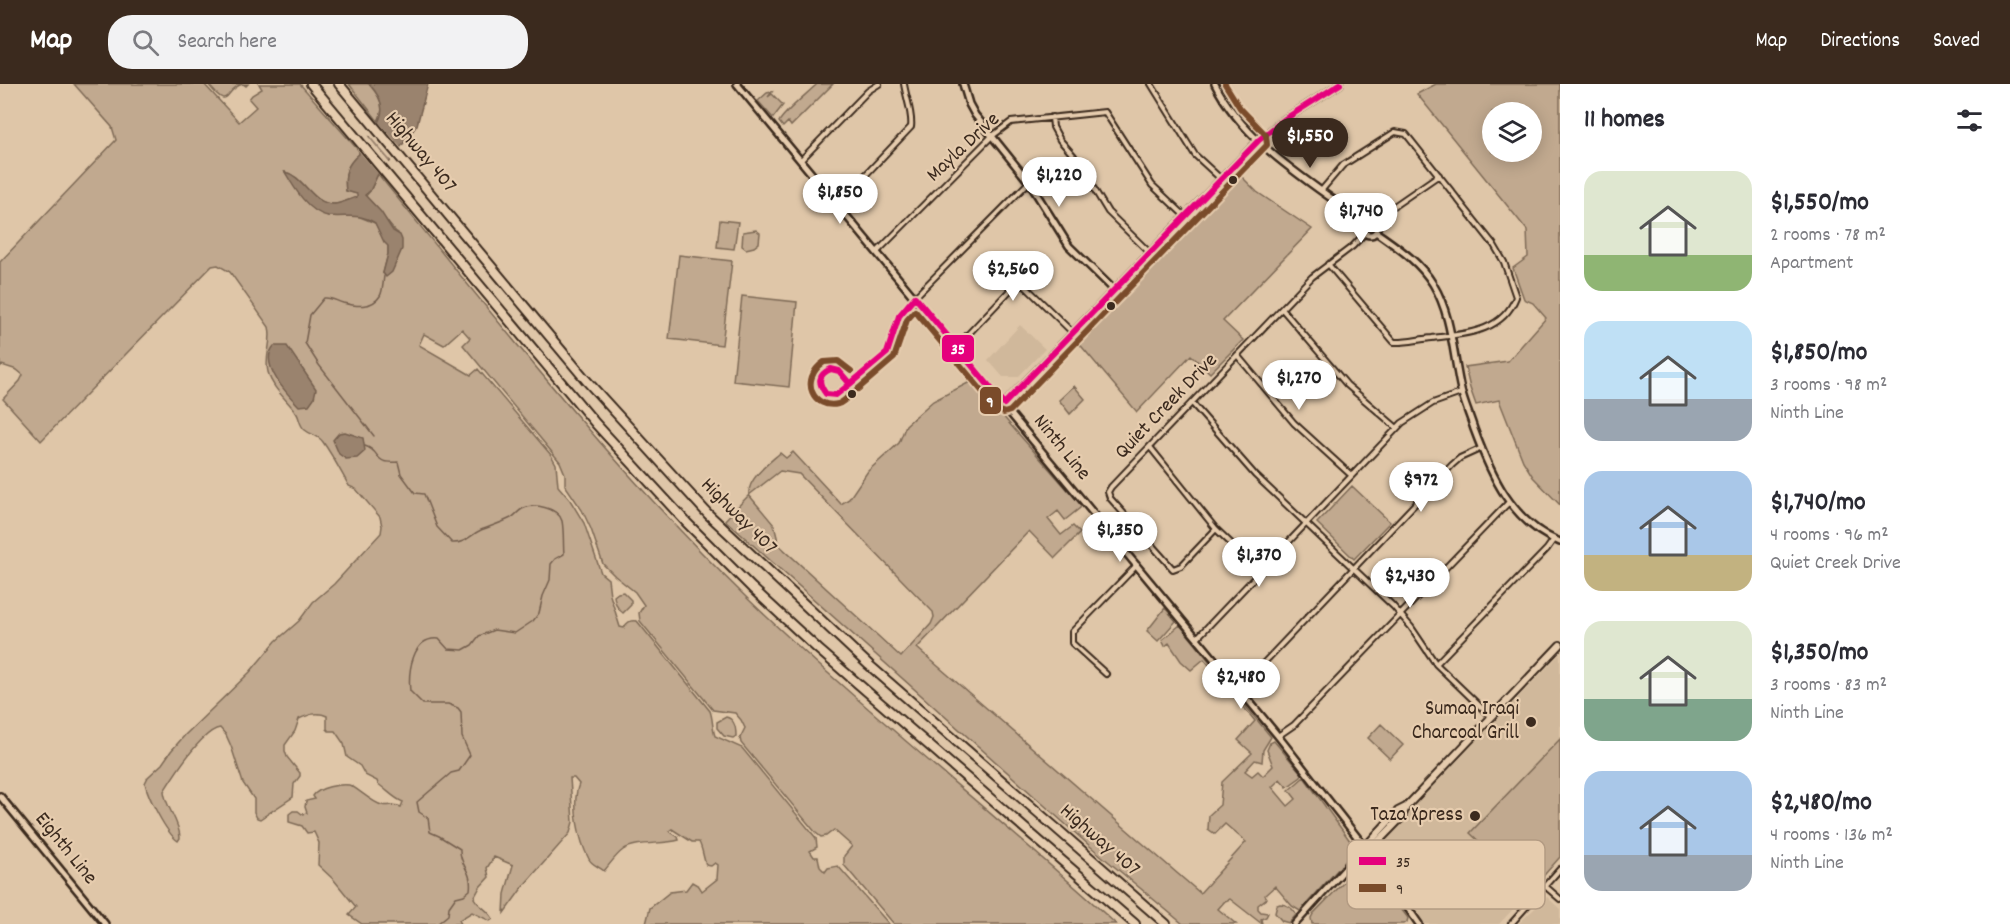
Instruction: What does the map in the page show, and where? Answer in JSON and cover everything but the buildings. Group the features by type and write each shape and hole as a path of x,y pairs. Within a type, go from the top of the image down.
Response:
{"highway":[{"name":"Highway 407","path":"311,84 604,432 687,523 752,588 875,700 1135,924"},
{"name":"Highway 407","path":"339,84 593,388 708,514 869,666 1166,924"}],"main road":[{"path":"1374,840 1398,811 1406,807 1560,645"}],"street":[{"name":"Ninth Line","path":"737,84 1278,736 1360,840"},
{"path":"801,160 868,91 879,84"},
{"path":"837,204 912,127 913,120 904,84"},
{"path":"963,84 969,104 991,137 1029,182 1069,246 1114,290"},
{"path":"1151,84 1195,155 1221,180"},
{"path":"1215,84 1233,114 1259,140 1294,172 1365,223"},
{"path":"1004,404 1259,140 1285,119 1340,84"},
{"name":"Mayla Drive","path":"877,252 991,137 1011,122 1052,117 1105,112 1152,185 1185,216"},
{"path":"1052,117 1053,127 1060,140 1074,156 1108,212 1150,253"},
{"path":"1321,191 1343,165 1395,132 1406,134 1500,253 1516,297 1513,305 1489,327 1474,332 1394,342 1328,264"},
{"path":"1376,222 1384,213 1439,175"},
{"path":"915,297 1029,182"},
{"path":"1365,223 1376,222"},
{"path":"1376,222 1376,232"},
{"path":"1365,223 1363,229 1365,233 1370,235 1376,232"},
{"path":"1376,232 1406,254 1429,277 1442,303 1461,393 1492,476 1509,502 1528,522 1557,540 1436,664"},
{"name":"Quiet Creek Drive","path":"1216,528 1180,566 1173,569 1110,498 1108,492 1312,277 1353,246 1365,233"},
{"path":"956,347 1014,286 1020,284 1025,286 1073,333"},
{"path":"1282,309 1347,385 1397,428"},
{"path":"1237,355 1294,423 1351,475"},
{"path":"1197,638 1397,428 1424,407 1461,393"},
{"path":"1192,403 1255,475 1401,615 1436,664 1491,717"},
{"path":"1150,447 1216,528 1260,571"},
{"path":"1239,689 1452,465 1460,458 1482,448"},
{"path":"1278,736 1294,725 1509,502"},
{"path":"1106,674 1072,643 1072,632 1137,566"},
{"name":"Eighth Line","path":"0,796 105,924"},
{"path":"1294,924 1347,869"},
{"path":"1560,869 1545,885 1560,899"},
{"name":"Ninth Line","path":"1409,909 1419,924"},
{"path":"1511,924 1524,909"}],"shaded area":[{"path":"74,84 204,84 239,122 256,107 249,99 262,89 259,84 300,84 359,151 359,154 351,162 345,180 346,191 358,194 358,197 337,204 326,203 298,179 285,172 300,194 321,213 328,216 355,215 375,223 388,246 383,273 393,267 398,233 365,197 378,174 602,445 697,548 747,598 837,681 1116,924 894,924 844,865 844,856 852,846 834,830 821,837 816,833 741,743 740,738 745,728 741,720 735,713 713,710 640,621 639,613 644,605 635,592 603,564 582,510 565,485 565,474 560,462 463,345 470,338 462,329 444,345 424,334 419,345 471,375 478,369 551,455 556,464 558,486 584,523 601,573 608,579 610,595 620,627 624,628 629,622 637,621 710,711 715,736 742,748 816,838 817,847 810,851 814,857 818,857 820,867 825,872 828,868 838,866 889,924 646,924 650,908 670,892 686,890 692,882 702,891 717,879 718,865 715,863 711,866 706,865 699,842 692,842 672,829 669,831 679,840 628,847 618,854 604,871 590,861 585,851 576,812 579,784 574,778 570,778 573,822 570,833 525,884 504,913 505,894 513,865 494,857 487,868 489,877 474,898 491,916 493,919 490,921 472,912 459,920 461,924 362,924 349,915 356,907 334,880 318,865 319,843 314,832 307,833 302,826 289,822 289,814 293,811 307,813 306,801 315,799 313,796 320,790 340,785 352,786 382,805 401,807 403,802 377,781 365,775 360,766 347,757 344,744 335,731 327,729 327,716 320,714 299,719 295,731 285,745 287,757 300,773 294,784 293,797 260,819 254,812 254,799 243,783 226,735 220,728 205,736 189,754 164,791 180,838 178,841 173,837 163,823 147,789 145,783 148,777 162,764 185,735 250,672 276,641 299,621 313,602 334,584 381,533 382,526 380,517 356,489 349,486 323,442 303,428 297,414 273,384 267,366 269,327 230,272 218,265 212,266 41,441 3,399 23,375 17,370 2,365 0,367 0,262 116,140 112,127"},
{"path":"208,84 243,84 224,98 215,93"},
{"path":"349,84 369,84 373,88 382,106 378,121"},
{"path":"369,84 428,84 417,125 378,174 370,191 365,195 402,240 402,249 392,272 386,277 383,273 388,246 375,223 358,216 321,214 308,205 285,172 298,179 315,196 327,203 335,204 357,197 357,194 346,191 347,170 376,125 382,110 377,94"},
{"path":"817,84 833,84 791,126 788,122 783,127 779,122 781,118"},
{"path":"1436,84 1560,84 1560,505 1533,477 1523,461 1499,400 1476,405 1465,367 1508,361 1546,318 1533,303 1524,299 1513,268 1528,257 1527,230 1417,94"},
{"path":"772,92 768,97 772,94 783,105 773,118 758,101 767,93"},
{"path":"1239,174 1257,192 1312,229 1223,321 1243,340 1210,373 1191,355 1137,412 1077,341"},
{"path":"720,220 738,222 734,249 717,247"},
{"path":"756,230 760,233 759,243 746,249 742,246 743,232"},
{"path":"679,255 732,261 722,345 669,339"},
{"path":"742,296 797,302 789,387 733,381"},
{"path":"1020,325 1045,349 1018,377 1003,377 988,360"},
{"path":"274,346 287,346 316,389 309,405 299,406 276,378 269,361"},
{"path":"972,381 1081,505 1065,520 1058,511 1048,519 1061,535 1073,526 1080,533 1055,558 1029,531 917,648 1200,893 1246,842 1225,824 1215,834 1208,829 1209,815 1220,805 1222,782 1252,753 1238,740 1255,721 1217,675 1220,675 1271,737 1263,750 1262,762 1255,760 1245,771 1252,776 1258,771 1263,776 1273,766 1267,750 1270,743 1274,741 1302,774 1287,787 1280,779 1272,787 1288,806 1296,799 1289,790 1304,777 1349,840 1347,840 1347,859 1300,911 1292,906 1275,886 1265,895 1267,898 1258,905 1261,912 1268,913 1261,919 1262,924 1230,899 1218,909 1236,924 1183,924 1091,847 725,520 749,495 751,483 755,477 780,453 786,458 793,452 841,504 849,499 868,471 899,443 906,425 933,401","holes":["780,471 799,474 933,612 934,617 931,624 901,657 779,545 774,525 749,495"]},
{"path":"1074,386 1085,399 1070,414 1059,400"},
{"path":"345,432 363,438 365,451 357,458 346,459 339,454 333,440 339,433"},
{"path":"1352,486 1390,522 1354,559 1317,523"},
{"path":"623,592 631,600 631,605 623,613 619,610 614,596"},
{"path":"1165,608 1176,621 1158,641 1147,631"},
{"path":"1180,625 1215,668 1214,671 1204,659 1191,670 1181,661 1169,643 1165,646 1162,640"},
{"path":"1560,654 1560,739 1470,833 1477,840 1386,840 1414,806"},
{"path":"726,717 731,720 736,730 736,736 733,738 724,736 717,728 717,722"},
{"path":"1381,724 1403,745 1390,759 1368,738"},
{"path":"1560,739 1560,857 1545,874 1545,840 1477,840 1470,833"},
{"path":"1347,879 1347,909 1401,909 1408,918 1404,924 1312,924 1313,914"},
{"path":"1547,897 1560,909 1560,924 1518,924 1534,909 1545,909"},
{"path":"1277,905 1288,906 1296,915 1289,923 1282,921 1275,913"},
{"path":"1414,909 1513,909 1499,924 1424,924"}],"pier":[{"path":"376,119 402,149 393,163 367,133"},
{"path":"366,134 391,165 380,176 357,149"}],"waterway":[{"path":"374,436 319,365 305,343 310,315 324,298 353,305 368,305 380,296 384,276"},
{"path":"365,446 384,461 398,462 401,474 415,493 424,494 437,527 452,543 464,541 481,530 511,518 520,510 532,506 556,512 563,525 564,554 551,564 550,580 539,613 533,621 515,633 494,630 479,636 472,645 463,650 448,649 439,639 430,640 417,649 411,665 410,691 423,704 448,704 458,708 461,712 462,737 470,755 459,771 451,773 417,802 419,812 428,818 430,832 460,849 460,855 470,878 470,890 456,897 449,907 448,915 437,924"}],"transit line":[{"name":"9","path":"858,389 894,358 907,320 915,311 998,410 1004,413 1010,411 1267,145 1266,135 1240,108 1225,84"},
{"name":"35","path":"850,384 887,353 899,316 915,297 1004,404 1259,140 1285,119 1340,84"},
{"name":"9","path":"851,371 838,361 824,362 816,369 811,385 816,398 829,405 840,403 853,392"},
{"name":"35","path":"831,369 839,371 850,384 836,395 826,394 820,383 823,374 831,369"}],"place":[{"name":"Sumaq Iraqi Charcoal Grill","path":"1531,722"},
{"name":"Taza Xpress","path":"1475,816"}]}
